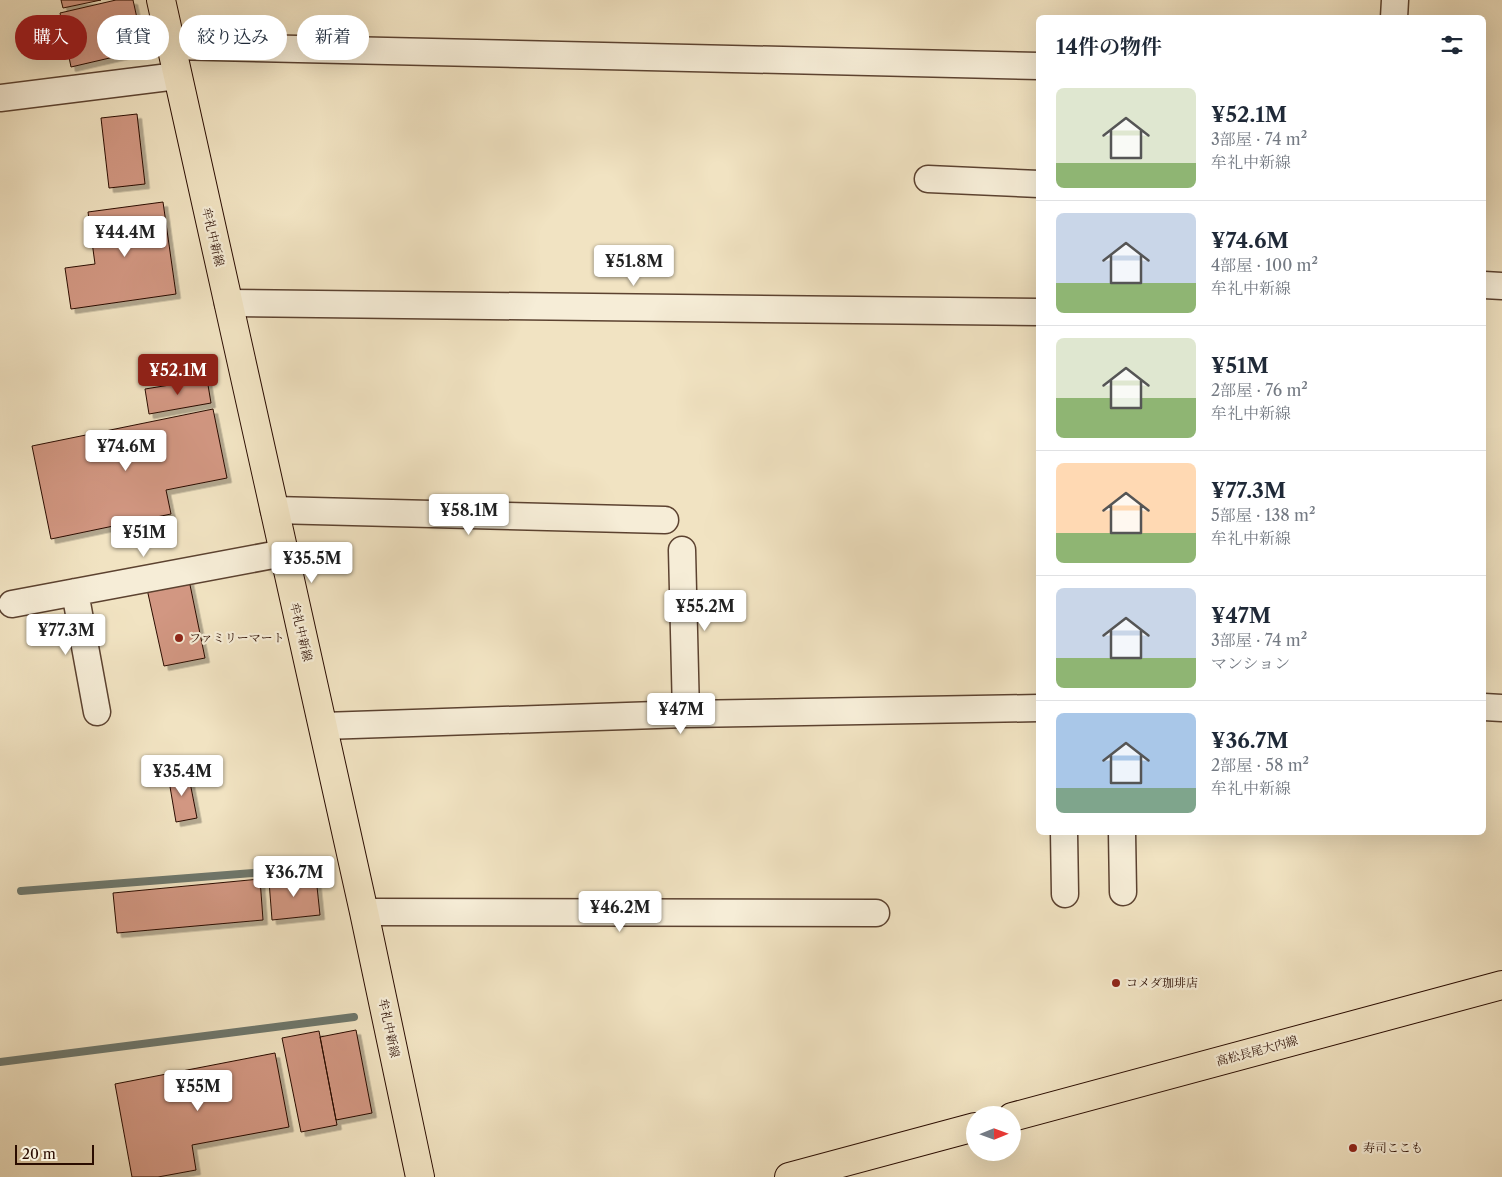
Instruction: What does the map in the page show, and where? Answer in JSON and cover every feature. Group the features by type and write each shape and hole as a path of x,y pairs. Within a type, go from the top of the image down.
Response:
{"main road":[{"name":"牟礼中新線","path":"161,0 364,912 420,1177"},
{"name":"高松長尾大内線","path":"1021,1115 1502,984"},
{"path":"788,1177 966,1129"}],"street":[{"path":"1394,15 1395,0"},
{"path":"170,46 1036,66"},
{"path":"0,98 177,76"},
{"path":"928,179 1036,182"},
{"path":"1486,285 1502,286"},
{"path":"228,303 1036,312"},
{"path":"274,510 665,520"},
{"path":"682,550 686,714"},
{"path":"12,604 284,553"},
{"path":"75,592 97,712"},
{"path":"322,726 686,714 1036,708"},
{"path":"1486,708 1502,708"},
{"path":"1064,835 1065,894"},
{"path":"1122,835 1123,892"},
{"path":"364,912 876,913"}],"building":[{"path":"61,0 101,0 63,8"},
{"path":"116,0 133,0 136,15 97,15 97,60 101,60 71,67 70,60 87,60 87,15 60,15 60,13"},
{"path":"137,114 145,184 109,188 101,118"},
{"path":"163,202 176,294 71,309 65,268 95,264 88,212"},
{"path":"207,379 211,403 149,414 145,389"},
{"path":"213,409 227,478 166,490 171,514 51,539 32,446"},
{"path":"189,580 205,658 164,666 147,589"},
{"path":"188,772 197,818 176,822 168,775"},
{"path":"316,877 320,915 272,920 269,881"},
{"path":"260,879 263,920 117,933 113,893"},
{"path":"356,1030 372,1113 336,1120 320,1037"},
{"path":"319,1031 337,1125 301,1132 282,1038"},
{"path":"275,1053 289,1127 192,1145 196,1170 158,1177 132,1177 115,1084"}],"waterway":[{"path":"21,891 316,868"},
{"path":"0,1062 354,1017"}],"place":[{"name":"ファミリーマート","path":"179,638"},
{"name":"コメダ珈琲店","path":"1116,983"},
{"name":"寿司ここも","path":"1353,1148"}]}
